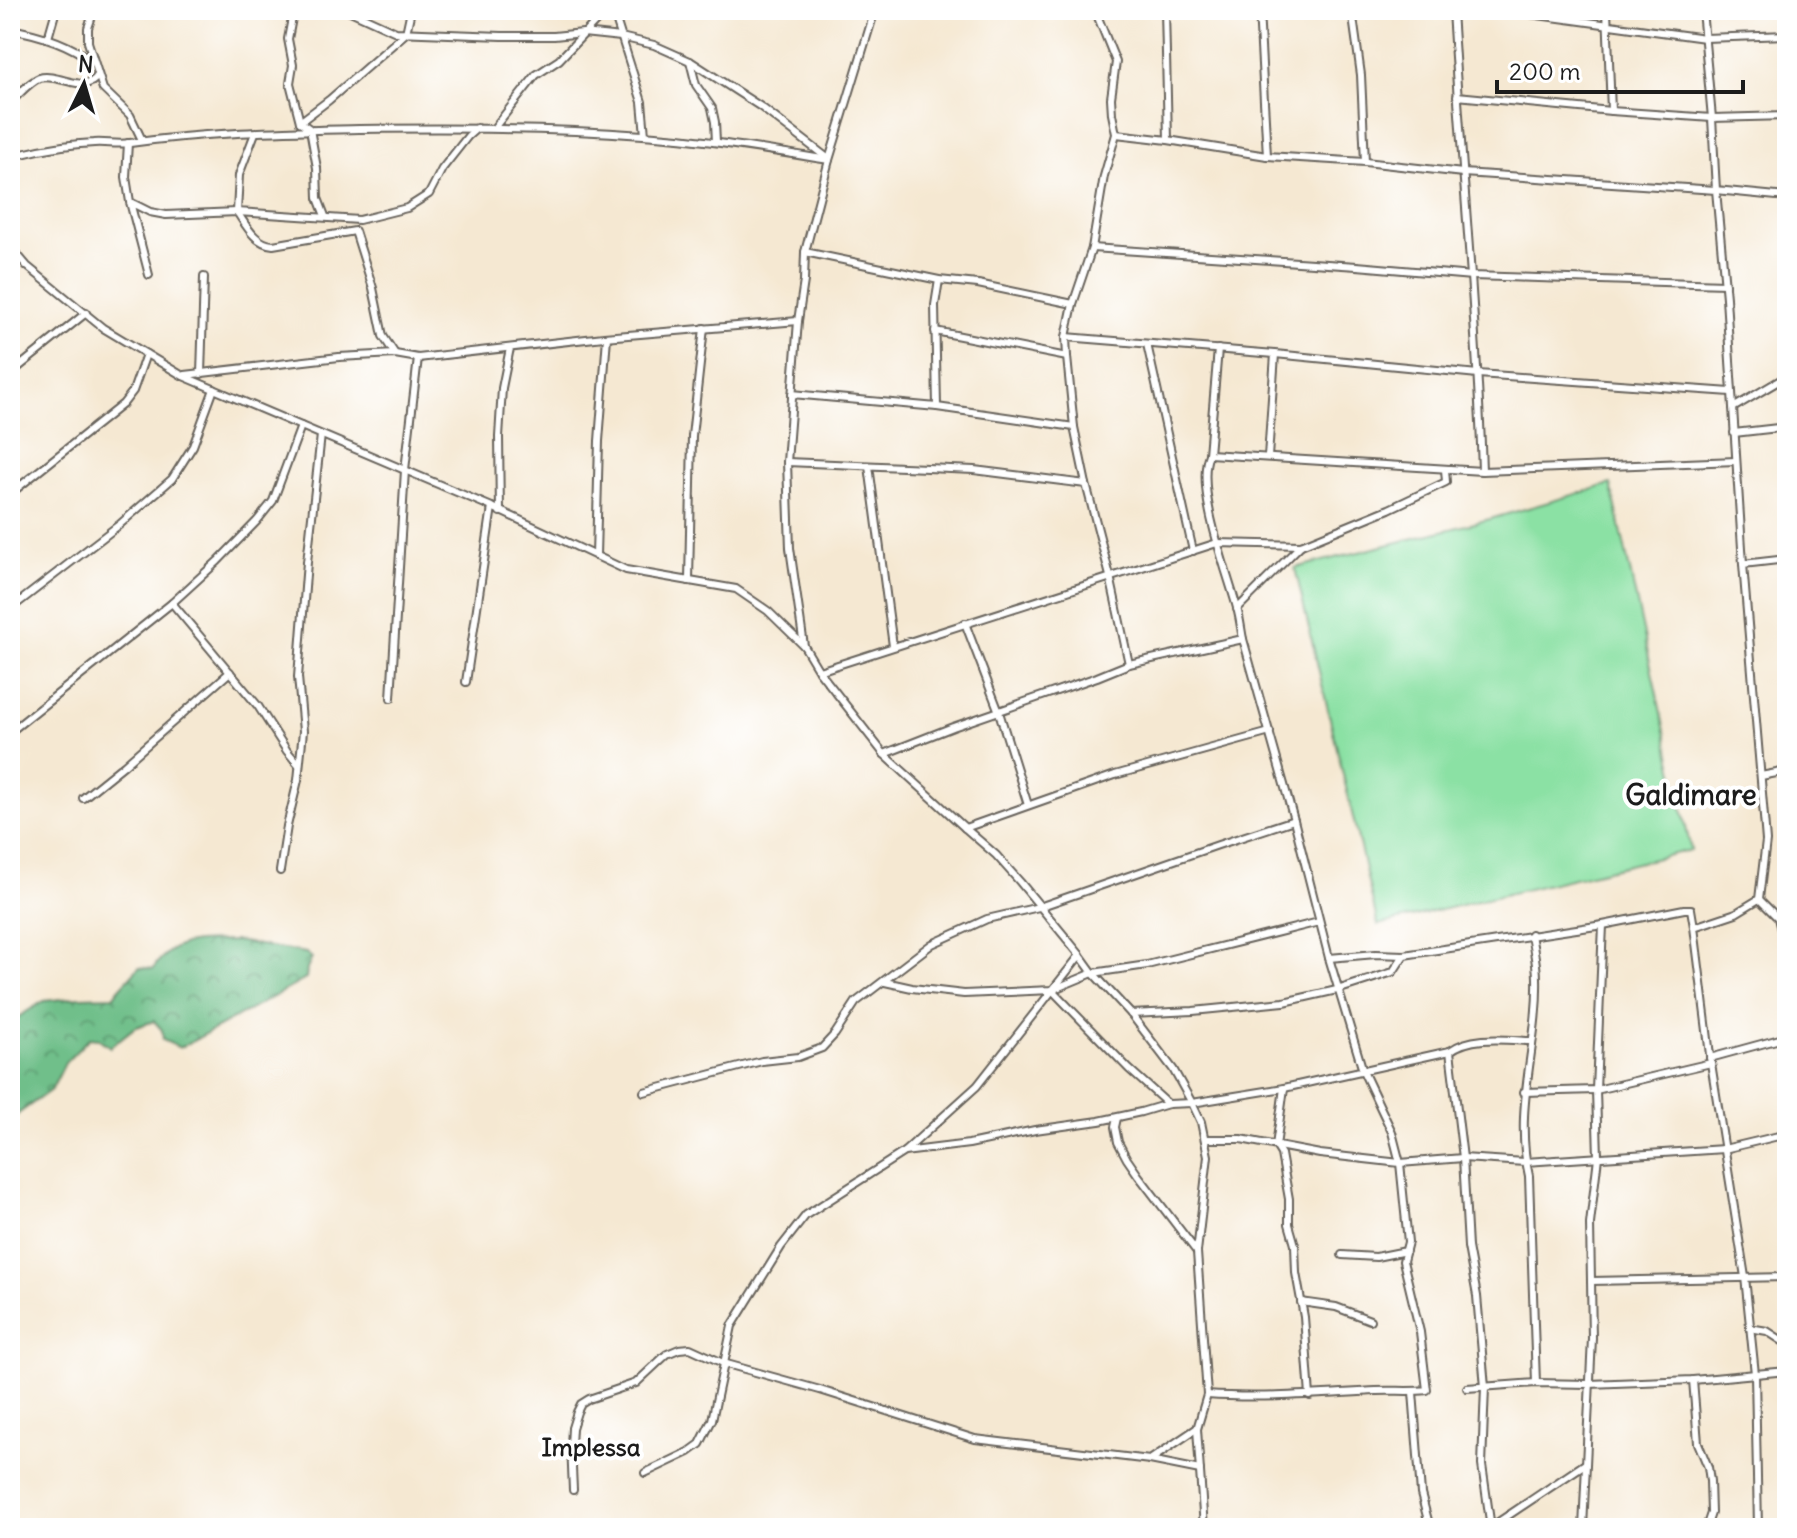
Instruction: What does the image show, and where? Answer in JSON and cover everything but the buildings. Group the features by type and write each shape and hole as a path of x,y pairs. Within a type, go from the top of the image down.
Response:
{"street":[{"path":"48,38 56,10"},
{"path":"94,10 88,28 93,62 103,89 130,115 142,140"},
{"path":"290,10 292,18 288,39 293,65 290,83 300,122 310,129 317,168 318,198 325,216"},
{"path":"348,10 396,32 502,36 583,33 654,45 690,61 761,107 829,160"},
{"path":"300,122 406,33 411,10"},
{"path":"494,128 536,75 559,60 603,10"},
{"path":"613,10 642,102 645,135"},
{"path":"804,646 790,548 787,462 805,252 829,160 875,10"},
{"path":"1095,10 1116,62 1111,98 1116,134 1104,176 1092,248 1073,304 1066,337 1067,357 1074,427 1129,664"},
{"path":"1165,10 1168,140"},
{"path":"1259,10 1267,156"},
{"path":"1352,10 1361,75 1365,162"},
{"path":"1452,10 1472,276 1482,471"},
{"path":"1501,10 1705,38 1787,35"},
{"path":"1607,10 1611,111"},
{"path":"1702,10 1766,841 1759,899"},
{"path":"10,29 66,45 93,62"},
{"path":"690,61 696,85 712,108 716,142"},
{"path":"10,102 42,77 90,84 98,75"},
{"path":"1457,96 1712,118 1787,116"},
{"path":"22,154 81,144 310,129 407,127 645,135 716,142 829,160"},
{"path":"130,202 150,212 166,215 237,212 359,220 419,202 429,194 442,169 477,128"},
{"path":"255,133 239,175 237,212 257,239 264,245 273,245 355,231"},
{"path":"1116,134 1267,156 1787,197"},
{"path":"128,143 126,177 149,275"},
{"path":"359,220 355,231 373,288 383,336 395,354"},
{"path":"10,246 27,266 103,328 183,376 492,507 626,570 736,589 768,611 804,646 819,671 884,754 996,855 1093,973 1131,1014 1173,1069 1201,1122 1208,1156 1197,1252 1207,1395 1197,1429 1204,1528"},
{"path":"1092,248 1472,276 1725,284"},
{"path":"805,252 1073,304"},
{"path":"201,374 204,277"},
{"path":"937,407 935,305 939,280"},
{"path":"10,374 86,313"},
{"path":"183,376 339,357 395,354 418,358 607,337 798,321"},
{"path":"689,581 692,436 704,328"},
{"path":"935,331 1067,357"},
{"path":"596,556 599,441 607,337"},
{"path":"1066,337 1478,374 1731,392"},
{"path":"1147,344 1193,551"},
{"path":"500,512 500,412 510,348"},
{"path":"1207,1395 1310,1396 1427,1390 1420,1332 1403,1261 1408,1242 1400,1163 1392,1132 1363,1071 1337,990 1294,820 1217,543 1205,463 1209,454 1218,349"},
{"path":"10,494 123,404 133,391 146,354"},
{"path":"1268,457 1275,354"},
{"path":"391,698 405,470 418,358"},
{"path":"1733,408 1787,376"},
{"path":"10,609 119,525 172,479 193,446 214,389"},
{"path":"792,394 937,407 1074,427"},
{"path":"10,732 172,603 266,511 273,501 301,426"},
{"path":"1734,433 1787,427"},
{"path":"280,871 298,780 303,731 298,677 321,435"},
{"path":"1209,454 1482,471 1736,461"},
{"path":"787,462 974,470 1086,484"},
{"path":"869,466 893,646"},
{"path":"1237,609 1301,545 1446,482 1445,469"},
{"path":"466,682 492,507"},
{"path":"819,671 1217,543 1301,545"},
{"path":"1743,564 1787,559"},
{"path":"172,603 258,706 299,765"},
{"path":"965,623 999,712 1028,805"},
{"path":"884,754 1129,664 1243,639"},
{"path":"83,798 230,672"},
{"path":"965,828 1115,775 1270,732"},
{"path":"1761,776 1787,771"},
{"path":"644,1092 762,1061 798,1057 822,1048 856,1002 932,944 987,919 1039,907 1294,820"},
{"path":"1759,899 1783,925 1787,954"},
{"path":"1694,927 1736,913 1759,899"},
{"path":"1329,958 1404,955 1691,909 1710,1060 1745,1277 1755,1374 1758,1528"},
{"path":"884,982 964,994 1052,990 1093,973 1147,965 1319,922"},
{"path":"1583,1528 1592,1338 1590,1224 1598,1157 1596,1090 1603,925"},
{"path":"1531,934 1537,976 1524,1092 1536,1383"},
{"path":"645,1473 700,1444 712,1420 732,1326 781,1247 806,1215 904,1152 977,1086 1080,955"},
{"path":"1131,1014 1284,1002 1337,990 1393,972 1404,955"},
{"path":"1052,990 1168,1104"},
{"path":"1524,1092 1596,1090 1787,1037"},
{"path":"904,1152 1117,1118 1168,1104 1284,1088 1450,1051 1465,1042 1531,1041"},
{"path":"1450,1051 1463,1158 1468,1247 1477,1296 1485,1387 1482,1465 1491,1527 1585,1464"},
{"path":"1284,1088 1276,1146 1281,1154 1289,1199 1289,1224 1295,1245 1296,1273 1307,1341 1310,1396"},
{"path":"1117,1118 1118,1142 1127,1159 1197,1252"},
{"path":"1205,1139 1241,1139 1320,1154 1400,1163 1463,1158 1525,1162 1724,1149 1787,1134"},
{"path":"1342,1255 1376,1257 1406,1251"},
{"path":"1591,1281 1787,1277"},
{"path":"1301,1302 1336,1307 1370,1320"},
{"path":"1750,1328 1767,1331 1787,1344"},
{"path":"573,1490 572,1428 581,1404 636,1383 667,1354 690,1348 723,1363 975,1439 1150,1460 1200,1470"},
{"path":"1467,1388 1536,1383 1693,1380 1787,1371"},
{"path":"1693,1380 1698,1443 1710,1481 1711,1513 1706,1528"},
{"path":"1413,1392 1421,1494 1430,1528"},
{"path":"1150,1460 1197,1429"}],"green space":[{"path":"1611,484 1691,850 1378,925 1295,568 1490,519"},
{"path":"236,941 306,953 312,958 306,979 180,1048 163,1040 162,1030 154,1021 134,1028 110,1047 99,1039 89,1038 65,1063 52,1089 10,1123 10,1022 44,1001 113,996 139,967 153,969 161,958 179,946"}],"district":[{"name":"Galdimare","path":"1691,795"},
{"name":"Implessa","path":"591,1448"}]}
